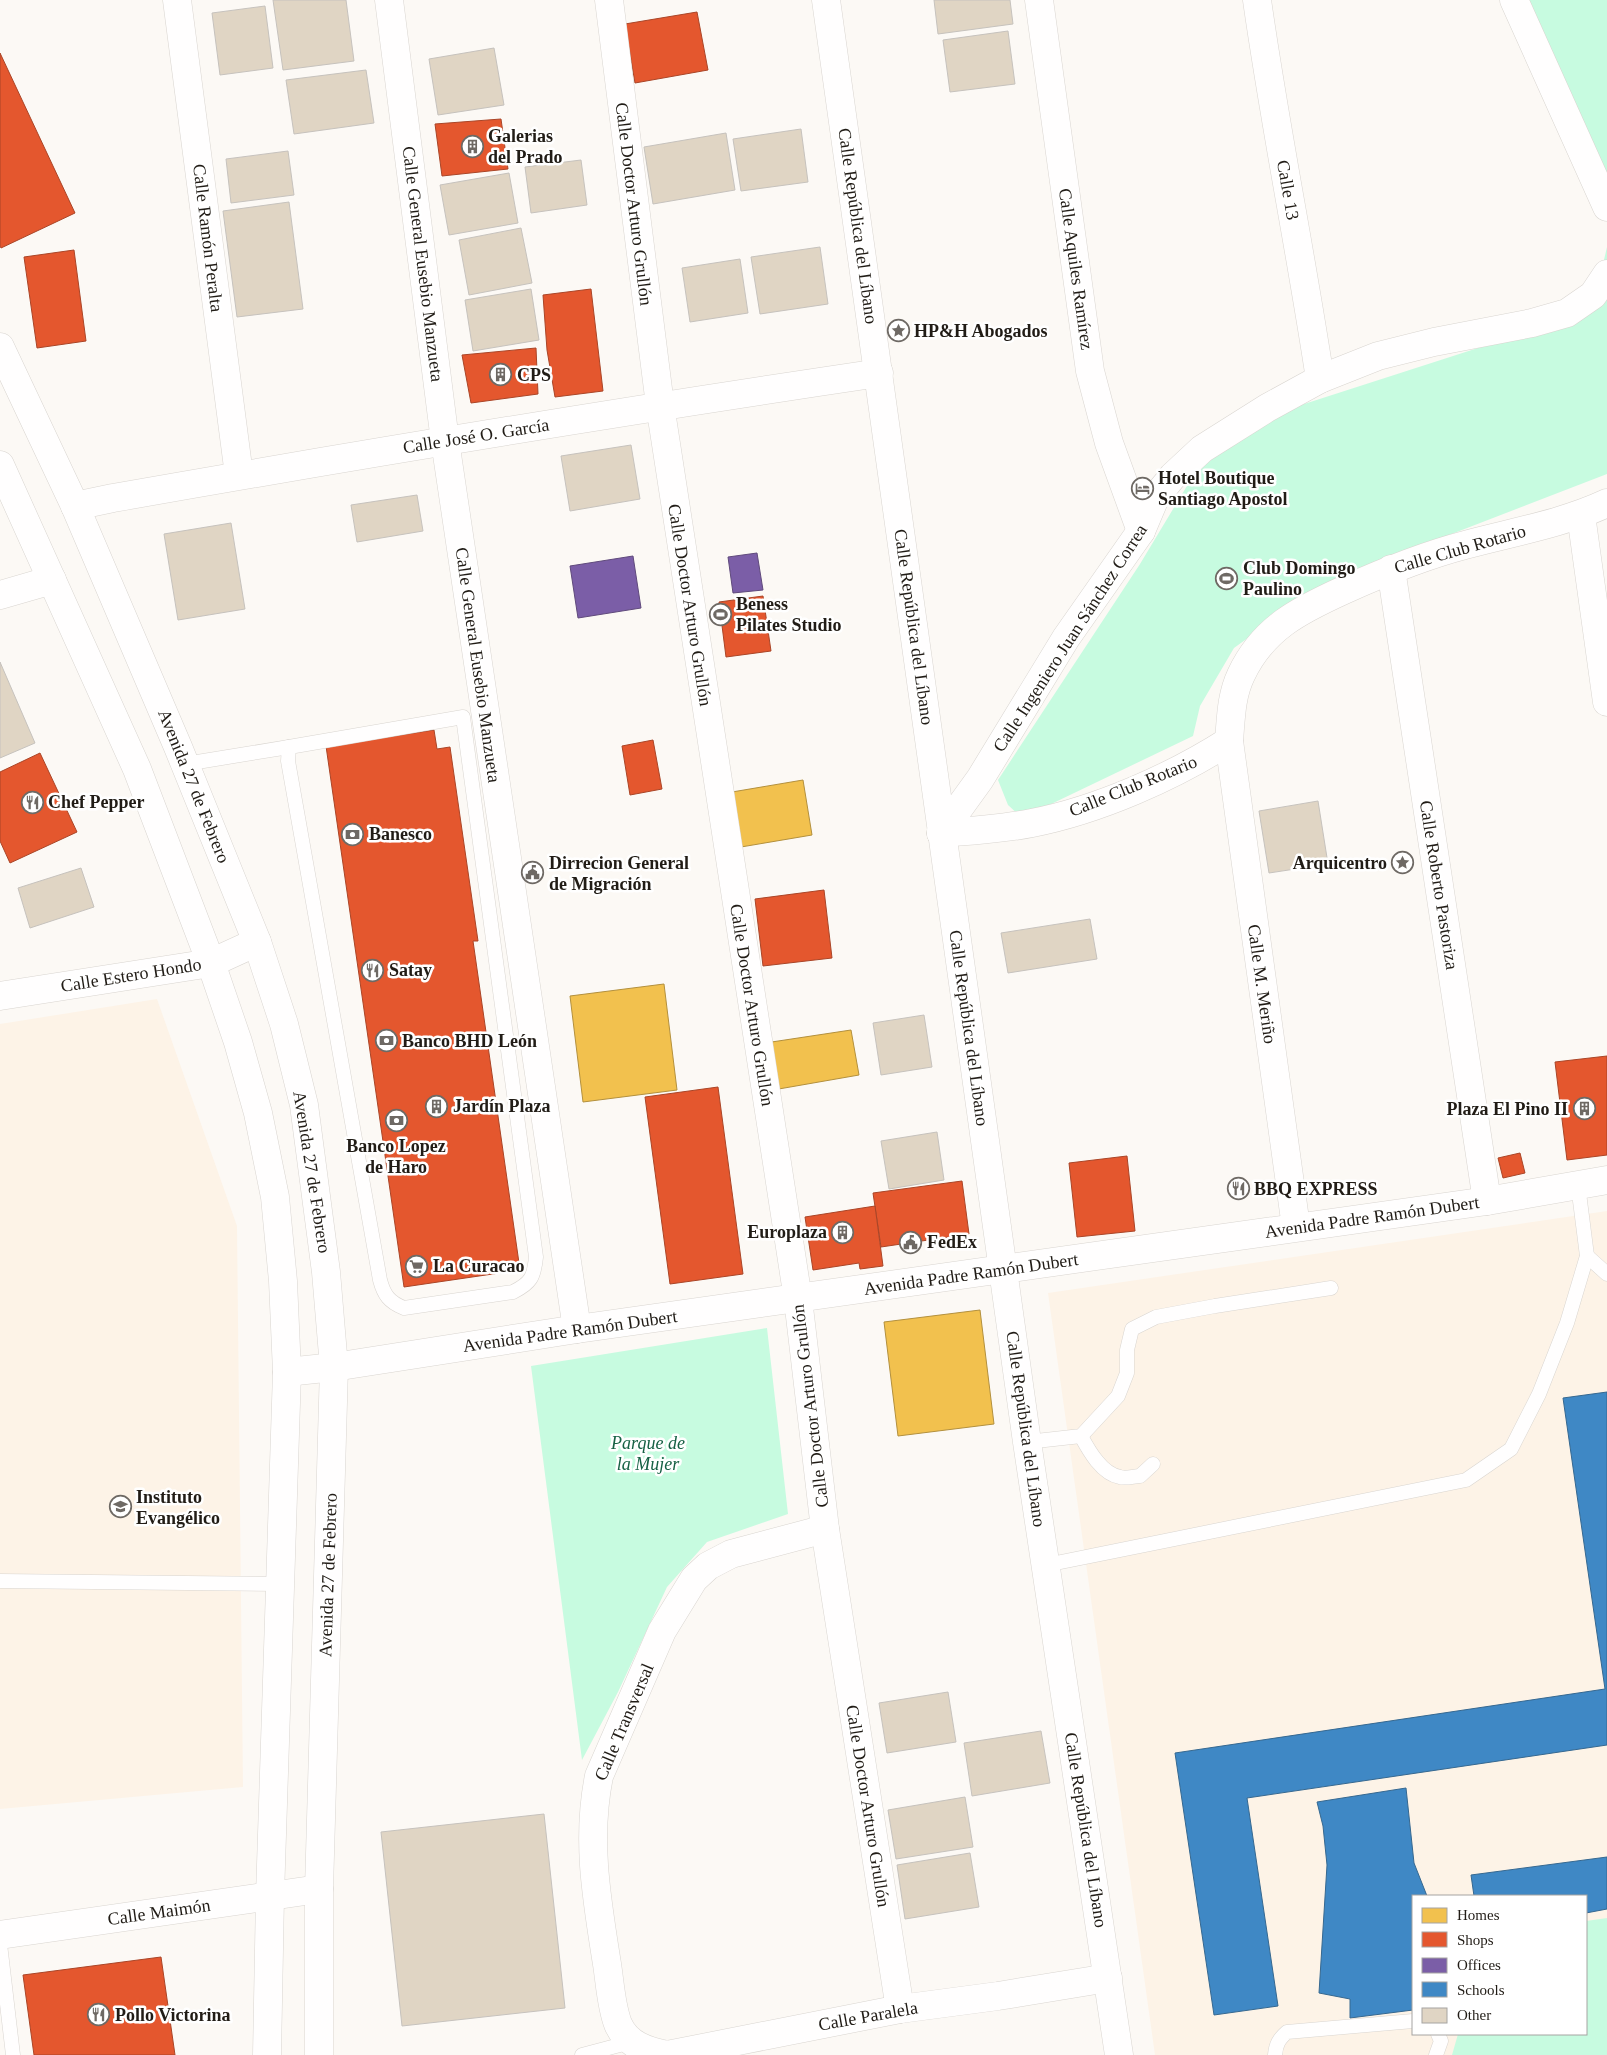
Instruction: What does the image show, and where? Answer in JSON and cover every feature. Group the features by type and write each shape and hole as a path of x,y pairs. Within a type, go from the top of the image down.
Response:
{"street":[{"name":"Calle Ramón Peralta","path":"177,0 239,476"},
{"name":"Calle General Eusebio Manzueta","path":"389,0 445,441 577,1328"},
{"name":"Calle Doctor Arturo Grullón","path":"609,0 660,405 798,1299 825,1529 900,2009"},
{"name":"Calle República del Líbano","path":"826,0 1027,1442 1119,2055"},
{"name":"Calle Aquiles Ramírez","path":"1039,0 1090,371 1109,443 1141,531"},
{"name":"Calle 13","path":"1257,0 1268,77 1309,303 1320,379"},
{"path":"1514,0 1607,208"},
{"name":"Calle Ingeniero Juan Sánchez Correa","path":"941,832 985,771 1066,638 1141,531 1155,498 1173,476 1202,449 1267,408 1320,379 1378,356 1434,342 1532,323 1567,313 1593,295 1607,274"},
{"name":"Avenida 27 de Febrero","path":"0,347 74,506 185,764 258,942 284,1024 304,1105 324,1253 334,1367 319,1889 319,2055"},
{"name":"Calle José O. García","path":"74,506 239,476 660,405 879,373"},
{"path":"0,465 136,769 211,963 238,1042 258,1113 275,1197 283,1281 287,1372 270,1896 267,2055"},
{"name":"Calle Club Rotario","path":"941,832 993,829 1033,823 1068,814 1104,802 1201,759 1229,741 1232,702 1241,676 1264,639 1282,622 1317,602 1390,569 1464,545 1581,515 1607,503"},
{"path":"1581,515 1607,702"},
{"name":"Calle Roberto Pastoriza","path":"1390,569 1486,1201"},
{"path":"0,595 52,580"},
{"name":"Calle M. Meriño","path":"1229,741 1296,1227"},
{"name":"Calle Estero Hondo","path":"0,996 211,963 258,942"},
{"name":"Avenida Padre Ramón Dubert","path":"287,1372 334,1367 577,1328 798,1299 1486,1201 1607,1180"},
{"name":"Calle Transversal","path":"631,2042 618,2025 613,2004 593,1876 594,1798 599,1776 662,1631 694,1579 708,1566 731,1554 825,1529"},
{"name":"Calle Maimón","path":"0,1935 319,1889"},
{"name":"Calle Paralela","path":"631,2042 648,2052 667,2055 900,2009 998,1996 1108,1978"}],"lane":[{"path":"185,764 463,717 536,1258 535,1270 528,1284 513,1292 404,1308 392,1303 384,1294 288,761 289,747"},
{"path":"1046,1565 1466,1480 1511,1449 1539,1394 1567,1323 1587,1256 1578,1185"},
{"path":"1587,1256 1607,1274"},
{"path":"1027,1442 1081,1436 1118,1396 1127,1373 1126,1350 1132,1329 1156,1317 1331,1288"},
{"path":"1081,1436 1090,1452 1105,1469 1119,1477 1140,1476 1153,1464"},
{"path":"0,1582 280,1584"},
{"path":"0,1944 13,2055"},
{"path":"1275,2055 1276,2046 1280,2038 1287,2032 1412,2020"},
{"path":"1436,2055 1441,2041 1438,2035"},
{"path":"582,2055 631,2042"}],"shaded area":[{"name":"Instituto Evangélico","path":"157,999 237,1226 243,1787 0,1809 0,1024"},
{"path":"1607,1211 1607,2055 1155,2055 1048,1293"}],"green space":[{"path":"1511,0 1607,0 1607,193"},
{"path":"1607,247 1607,474 1449,535 1306,596 1234,648 1200,706 1193,736 1022,818 1008,805 998,780 1140,564 1220,431 1531,331 1596,294"},
{"name":"Parque de la Mujer","path":"767,1328 788,1514 707,1542 667,1587 618,1692 582,1760 531,1366"},
{"path":"1607,1918 1607,2055 1452,2055 1458,2035 1587,2035 1587,1921"}],"building: Homes":[{"path":"803,780 812,835 741,847 732,792"},
{"path":"664,984 677,1090 583,1102 570,996"},
{"path":"851,1030 859,1075 773,1090 765,1043"},
{"path":"980,1310 994,1424 898,1436 884,1322"}],"building: Shops":[{"path":"697,12 708,70 635,83 625,24"},
{"path":"0,53 75,213 1,248 0,246"},
{"name":"Galerias del Prado","path":"501,119 508,169 442,176 435,124"},
{"path":"74,250 86,341 37,348 24,257"},
{"path":"591,289 603,391 555,397 547,350 543,295"},
{"name":"CPS","path":"536,348 538,394 471,403 462,355"},
{"path":"763,596 771,651 726,657 719,602"},
{"name":"Jardín Plaza","path":"434,730 437,749 450,747 478,941 473,941 520,1270 404,1287 326,746"},
{"path":"653,740 662,789 630,795 622,746"},
{"name":"Chef Pepper","path":"40,753 77,832 10,863 0,841 0,772"},
{"path":"824,890 832,958 763,966 755,899"},
{"name":"Plaza El Pino II","path":"1607,1056 1607,1155 1567,1160 1555,1062"},
{"path":"718,1087 743,1274 670,1284 645,1097"},
{"path":"1520,1153 1525,1173 1503,1178 1498,1158"},
{"path":"1127,1156 1135,1231 1077,1237 1069,1163"},
{"path":"962,1181 969,1234 881,1247 873,1193"},
{"name":"Europlaza","path":"875,1206 883,1266 860,1269 859,1263 813,1270 805,1217"},
{"name":"Pollo Victorina","path":"161,1957 175,2055 34,2055 23,1975"}],"building: Offices":[{"path":"757,553 763,590 733,593 728,557"},
{"path":"633,556 641,608 578,618 570,566"}],"building: Schools":[{"path":"1607,1392 1607,1745 1247,1798 1278,2006 1214,2015 1175,1753 1605,1689 1563,1398"},
{"path":"1406,1788 1414,1863 1427,1895 1412,1895 1412,2010 1350,2018 1350,1999 1319,1993 1327,1865 1323,1826 1317,1802"},
{"path":"1607,1857 1607,1909 1587,1913 1587,1895 1474,1895 1471,1875"}],"building: Other":[{"path":"273,0 346,0 354,61 283,70"},
{"path":"934,0 1010,0 1013,24 938,34"},
{"path":"265,6 273,68 220,75 212,13"},
{"path":"1008,31 1015,84 950,92 943,40"},
{"path":"494,48 504,105 438,115 429,59"},
{"path":"366,70 374,123 294,134 286,80"},
{"path":"801,129 808,182 741,191 733,139"},
{"path":"726,133 735,190 653,204 644,147"},
{"path":"288,151 294,195 231,203 226,159"},
{"path":"581,160 587,205 531,213 525,167"},
{"path":"509,173 518,223 449,235 440,185"},
{"path":"289,202 303,309 237,317 223,211"},
{"path":"521,228 532,283 469,295 459,240"},
{"path":"820,247 828,304 760,314 751,257"},
{"path":"740,259 748,313 690,322 682,268"},
{"path":"531,289 539,340 473,351 465,300"},
{"path":"631,445 640,499 570,511 561,456"},
{"path":"417,495 423,531 357,542 351,505"},
{"path":"231,523 245,609 178,620 164,534"},
{"path":"0,662 35,743 0,758"},
{"path":"1318,801 1328,864 1269,873 1259,811"},
{"path":"81,868 94,907 30,928 18,888"},
{"path":"1090,919 1097,959 1008,973 1001,933"},
{"path":"924,1015 932,1067 881,1075 873,1023"},
{"path":"937,1132 944,1180 889,1189 881,1141"},
{"path":"948,1692 956,1742 887,1753 879,1703"},
{"path":"1041,1731 1050,1783 972,1796 964,1743"},
{"path":"965,1797 973,1847 896,1859 888,1810"},
{"path":"544,1814 565,2008 402,2026 381,1832"},
{"path":"970,1853 979,1907 905,1919 897,1865"}],"place":[{"name":"Galerias del Prado","path":"472,146"},
{"name":"HP&H Abogados","path":"898,331"},
{"name":"CPS","path":"501,375"},
{"name":"Hotel Boutique Santiago Apostol","path":"1142,488"},
{"name":"Club Domingo Paulino","path":"1227,578"},
{"name":"Beness Pilates Studio","path":"720,614"},
{"name":"Chef Pepper","path":"32,802"},
{"name":"Banesco","path":"353,834"},
{"name":"Arquicentro","path":"1403,863"},
{"name":"Dirrecion General de Migración","path":"533,873"},
{"name":"Satay","path":"373,970"},
{"name":"Banco BHD León","path":"386,1041"},
{"name":"Jardín Plaza","path":"437,1106"},
{"name":"Plaza El Pino II","path":"1584,1109"},
{"name":"Banco Lopez de Haro","path":"396,1121"},
{"name":"BBQ EXPRESS","path":"1238,1189"},
{"name":"Europlaza","path":"843,1232"},
{"name":"FedEx","path":"911,1242"},
{"name":"La Curacao","path":"417,1266"},
{"name":"Instituto Evangélico","path":"120,1507"},
{"name":"Pollo Victorina","path":"99,2015"}]}
